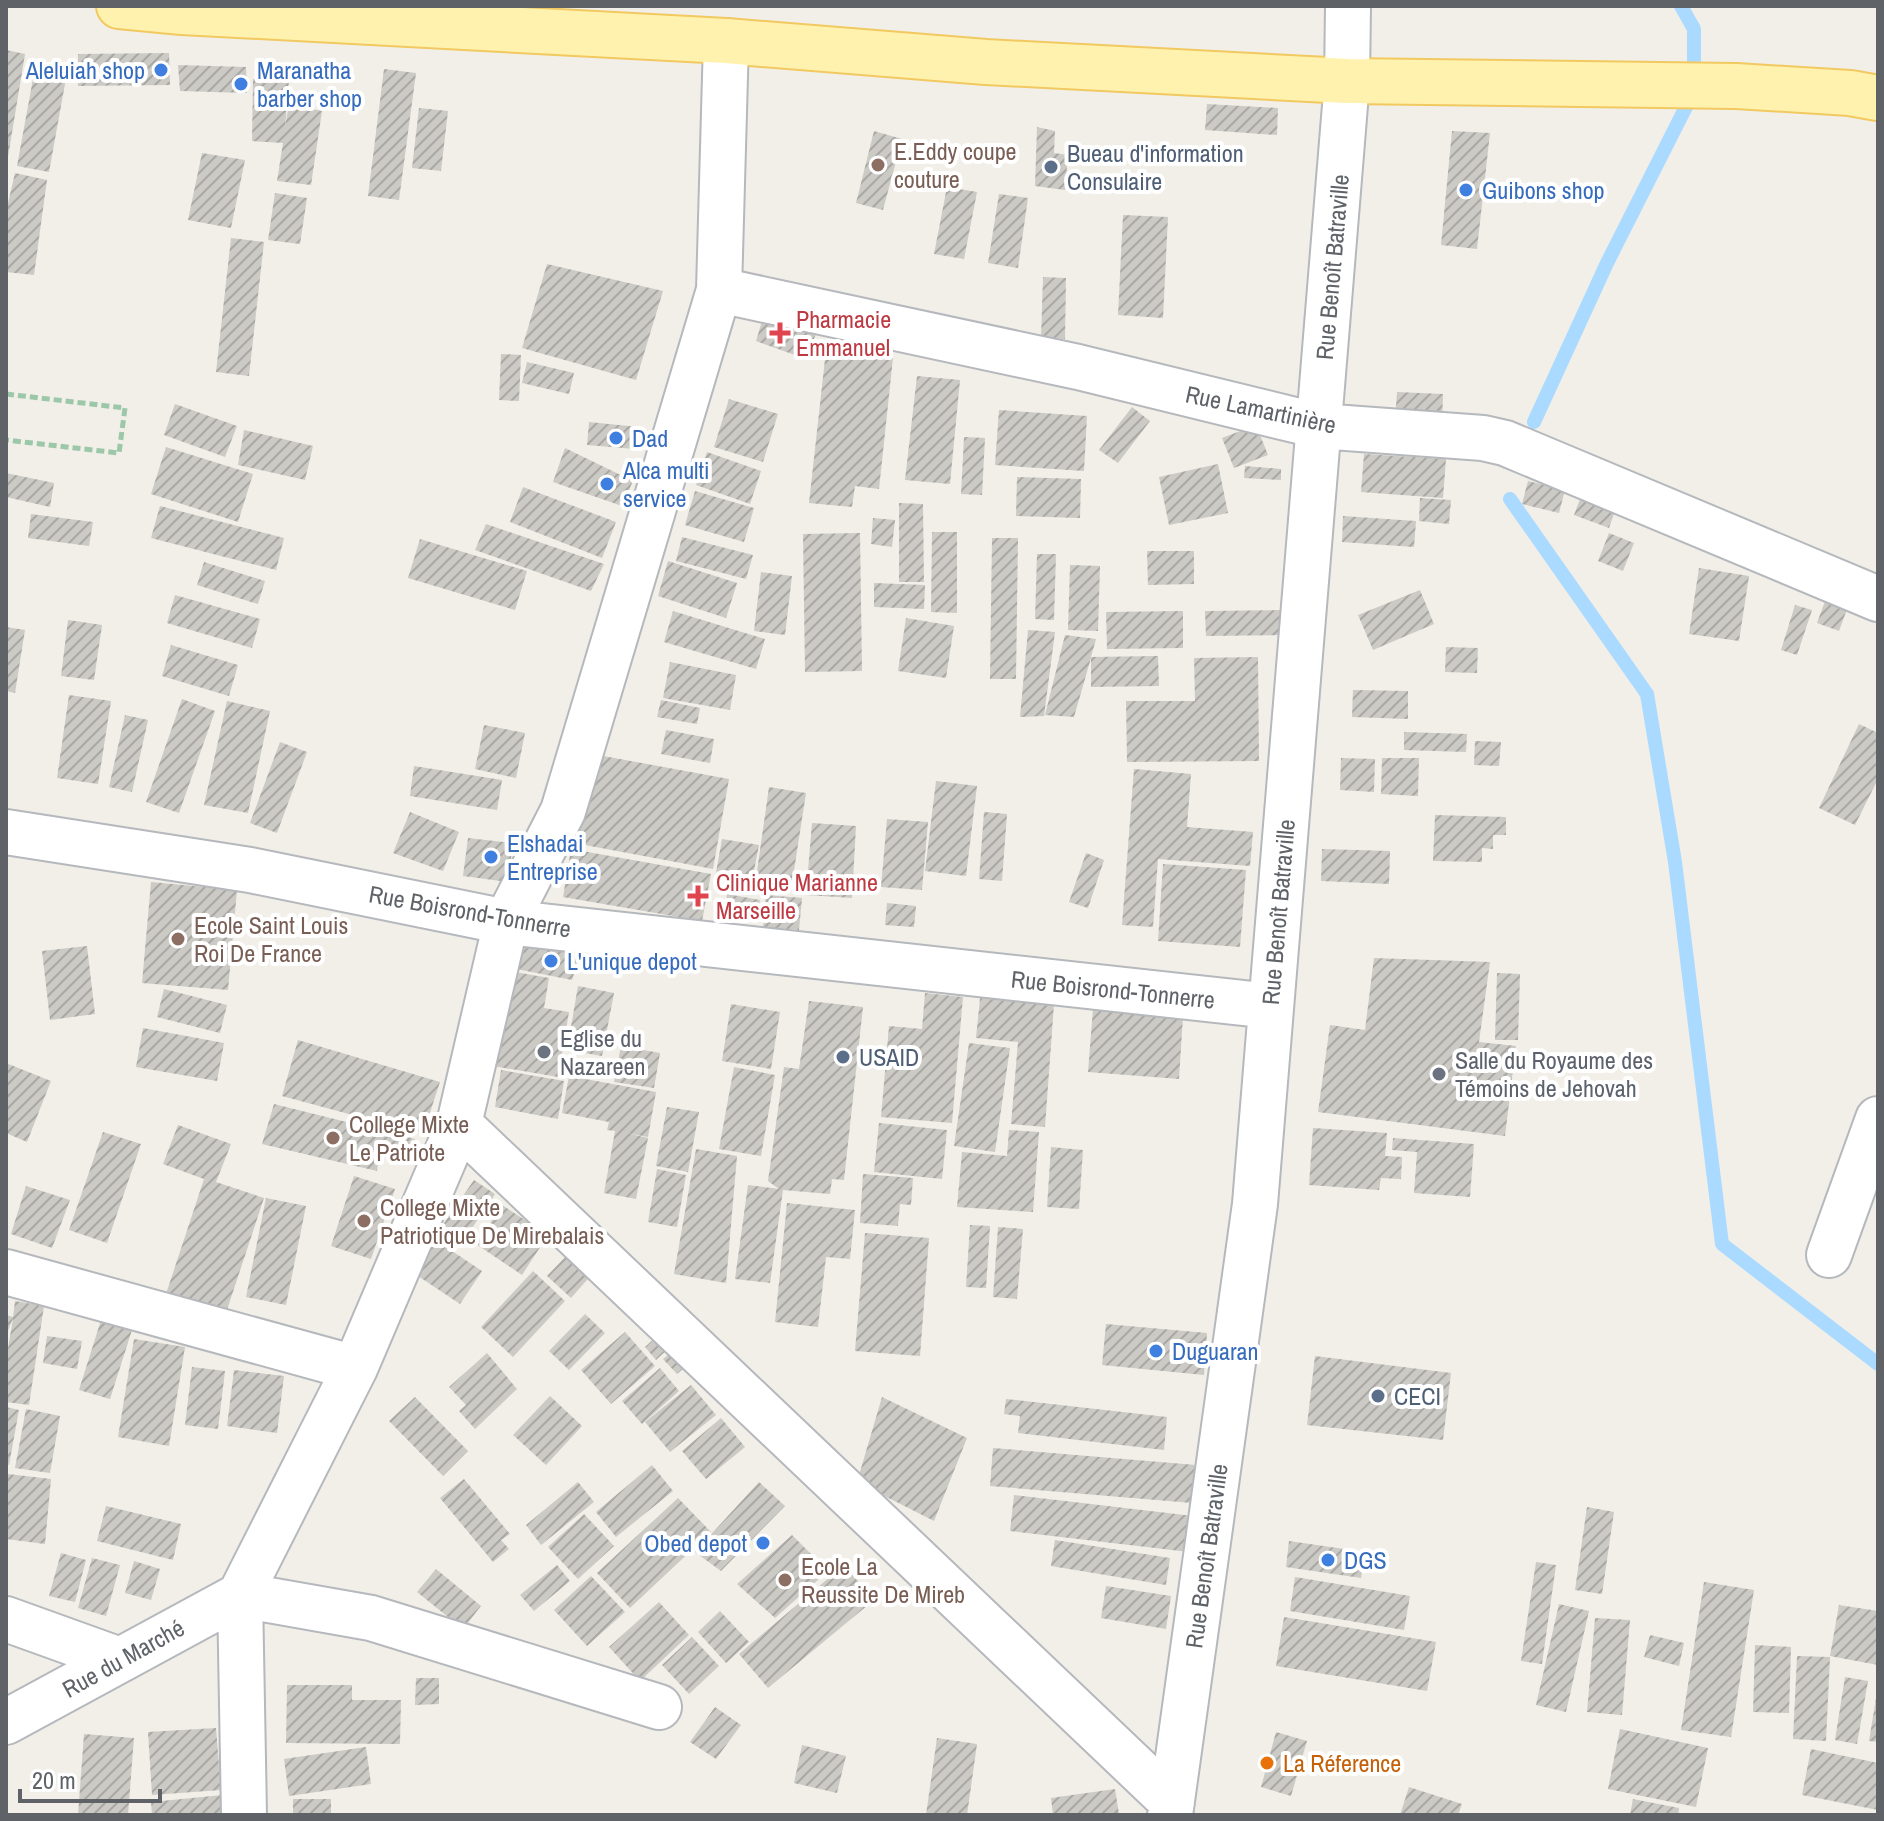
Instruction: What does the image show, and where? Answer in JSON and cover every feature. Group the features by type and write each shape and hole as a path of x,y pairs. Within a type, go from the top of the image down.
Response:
{"main road":[{"path":"119,6 726,41 986,62 1347,81 1736,86 1850,93 1878,98"}],"street":[{"name":"Rue Benoît Batraville","path":"1171,1808 1255,1204 1347,81 1348,6"},
{"path":"244,1815 240,1595 355,1368 459,1124 506,922 563,811 719,290 726,41"},
{"name":"Rue Lamartinière","path":"719,290 1078,367 1319,426 1483,438 1505,443 1878,599"},
{"name":"Rue Boisrond-Tonnerre","path":"6,832 250,870 506,922 1270,1006"},
{"path":"1829,1255 1878,1119"},
{"path":"459,1124 1171,1808"},
{"path":"6,1272 355,1368"},
{"path":"240,1595 371,1618 659,1707"},
{"name":"Rue du Marché","path":"6,1722 240,1595"},
{"path":"6,1619 120,1660"}],"path":[{"path":"6,394 125,408 119,453 6,440"}],"building":[{"path":"6,50 25,54 8,157 6,156"},
{"path":"169,53 170,85 78,86 78,54"},
{"path":"178,65 246,67 247,93 180,91"},
{"path":"35,68 67,73 49,172 17,166"},
{"path":"384,69 416,73 399,200 368,196"},
{"path":"253,79 289,81 285,127 289,104 322,111 311,185 277,181 283,143 252,141"},
{"path":"1207,104 1278,108 1277,135 1205,130"},
{"path":"419,108 448,111 441,171 412,168"},
{"path":"1037,127 1055,131 1054,153 1068,155 1065,190 1035,186"},
{"path":"874,131 902,139 883,210 856,203"},
{"path":"1452,131 1490,133 1477,249 1441,245"},
{"path":"202,153 245,160 231,228 188,220"},
{"path":"15,173 47,180 34,275 6,272 6,212"},
{"path":"947,187 977,192 964,259 934,254"},
{"path":"275,193 307,198 300,244 268,240"},
{"path":"999,194 1028,198 1018,268 988,263"},
{"path":"1123,215 1168,217 1163,318 1118,315"},
{"path":"231,238 264,242 249,376 216,372"},
{"path":"547,264 663,291 636,380 522,348"},
{"path":"1043,277 1066,278 1065,339 1041,338"},
{"path":"766,308 819,326 806,359 756,341"},
{"path":"826,350 893,358 879,489 855,486 852,507 809,503"},
{"path":"501,354 521,355 519,401 499,400"},
{"path":"527,362 574,373 569,394 522,383"},
{"path":"917,376 960,380 950,484 905,480"},
{"path":"1397,392 1443,394 1442,423 1395,420"},
{"path":"729,399 778,414 763,462 714,447"},
{"path":"175,404 237,426 225,457 164,435"},
{"path":"1132,407 1150,421 1118,463 1099,450"},
{"path":"999,410 1087,416 1084,471 995,465"},
{"path":"589,422 638,427 635,449 587,445"},
{"path":"1256,425 1268,455 1234,468 1222,438"},
{"path":"244,430 313,446 305,480 238,465"},
{"path":"964,437 985,438 982,495 961,494"},
{"path":"166,447 253,474 238,522 151,494"},
{"path":"565,448 633,481 622,506 553,482"},
{"path":"707,452 761,471 750,504 696,485"},
{"path":"1364,454 1446,459 1443,498 1361,492"},
{"path":"1218,464 1228,513 1169,525 1159,477"},
{"path":"1245,466 1281,469 1281,480 1244,478"},
{"path":"6,473 54,483 50,507 6,497"},
{"path":"1017,477 1081,479 1080,518 1016,516"},
{"path":"1528,481 1565,490 1559,513 1522,504"},
{"path":"523,487 616,522 602,558 510,522"},
{"path":"695,491 754,508 744,542 685,525"},
{"path":"1582,494 1616,508 1609,528 1574,515"},
{"path":"1420,498 1451,500 1449,524 1419,521"},
{"path":"899,503 923,504 924,582 899,582"},
{"path":"160,506 284,538 276,570 151,538"},
{"path":"31,514 93,522 89,546 28,538"},
{"path":"1343,516 1416,521 1414,547 1342,542"},
{"path":"873,518 895,520 892,547 871,544"},
{"path":"486,524 604,564 591,591 475,550"},
{"path":"932,532 957,532 957,613 931,612"},
{"path":"860,533 862,671 805,672 803,534"},
{"path":"1609,533 1634,543 1623,571 1598,561"},
{"path":"682,537 753,555 746,579 676,561"},
{"path":"992,538 1018,538 1016,679 990,679"},
{"path":"420,539 527,571 515,610 408,578"},
{"path":"1147,551 1194,551 1194,584 1148,585"},
{"path":"1037,554 1056,554 1054,620 1035,619"},
{"path":"668,561 737,583 726,618 658,596"},
{"path":"204,562 265,581 258,604 197,585"},
{"path":"1070,565 1100,566 1098,631 1068,630"},
{"path":"1699,568 1749,576 1739,641 1689,634"},
{"path":"761,572 792,576 785,635 754,631"},
{"path":"874,583 925,585 924,609 874,607"},
{"path":"1420,590 1434,624 1373,650 1358,615"},
{"path":"1828,593 1850,601 1839,631 1817,623"},
{"path":"175,595 260,619 252,648 167,623"},
{"path":"1795,605 1812,610 1797,655 1781,650"},
{"path":"1285,610 1285,635 1206,636 1205,611"},
{"path":"673,611 765,639 756,669 664,642"},
{"path":"1183,611 1183,648 1107,649 1106,612"},
{"path":"906,618 954,626 946,678 898,671"},
{"path":"68,620 102,625 94,680 61,676"},
{"path":"6,627 25,630 15,693 6,691"},
{"path":"1028,630 1055,632 1044,716 1020,717"},
{"path":"1065,635 1096,639 1091,657 1158,656 1159,686 1091,687 1091,658 1074,717 1045,715"},
{"path":"171,645 238,665 229,696 162,676"},
{"path":"1446,647 1478,648 1477,673 1445,672"},
{"path":"1258,657 1259,761 1127,762 1126,701 1195,701 1194,658"},
{"path":"670,662 736,675 730,710 663,698"},
{"path":"1353,690 1408,691 1408,719 1352,717"},
{"path":"69,695 111,701 98,784 57,778"},
{"path":"182,699 215,711 179,813 146,802"},
{"path":"661,700 700,708 697,724 657,717"},
{"path":"227,701 270,711 248,813 204,805"},
{"path":"125,715 148,720 132,792 109,787"},
{"path":"1859,724 1878,733 1878,779 1855,825 1819,808"},
{"path":"484,725 525,733 516,778 475,769"},
{"path":"666,730 714,739 710,763 661,754"},
{"path":"1404,732 1467,734 1466,752 1404,750"},
{"path":"1475,741 1501,742 1499,766 1474,765"},
{"path":"280,742 307,752 277,833 250,823"},
{"path":"587,753 729,779 713,869 569,842"},
{"path":"1341,758 1375,759 1374,792 1340,790"},
{"path":"1382,758 1419,758 1418,796 1381,794"},
{"path":"414,766 502,780 497,810 410,796"},
{"path":"1134,769 1191,774 1187,827 1253,832 1250,866 1158,859 1153,927 1122,925"},
{"path":"936,781 977,786 966,876 925,871"},
{"path":"769,787 806,793 791,890 755,885"},
{"path":"410,812 459,832 443,871 393,853"},
{"path":"984,812 1007,814 1002,881 979,879"},
{"path":"1435,815 1506,817 1506,835 1493,835 1493,849 1482,848 1482,862 1433,861"},
{"path":"887,819 928,822 922,890 881,887"},
{"path":"812,823 856,826 852,898 806,895"},
{"path":"468,838 513,843 508,882 463,876"},
{"path":"722,839 759,845 750,891 714,884"},
{"path":"571,849 711,874 702,921 563,897"},
{"path":"1322,849 1390,851 1389,884 1321,881"},
{"path":"1086,853 1104,860 1088,908 1069,902"},
{"path":"1163,864 1246,870 1240,947 1158,941"},
{"path":"151,882 237,890 228,990 142,983"},
{"path":"727,894 760,900 757,913 725,907"},
{"path":"766,895 802,898 799,930 763,927"},
{"path":"887,903 916,906 914,927 885,925"},
{"path":"525,936 582,949 572,980 516,969"},
{"path":"87,946 95,1014 50,1020 42,951"},
{"path":"1374,958 1490,962 1479,1042 1516,1046 1505,1136 1318,1112 1330,1025 1365,1030"},
{"path":"510,971 549,978 544,1008 569,1012 558,1077 493,1066"},
{"path":"1497,973 1520,974 1518,1040 1495,1040"},
{"path":"578,986 614,993 602,1056 567,1050"},
{"path":"164,989 227,1005 220,1033 157,1017"},
{"path":"925,993 963,997 952,1123 881,1117 889,1026 922,1029"},
{"path":"980,998 1054,1004 1045,1127 1011,1124 1018,1042 976,1038"},
{"path":"809,1001 863,1007 844,1180 832,1179 830,1194 783,1190 770,1283 735,1279 748,1185 779,1189 768,1181 784,1067 799,1069"},
{"path":"731,1004 780,1012 771,1069 722,1061"},
{"path":"1093,1009 1183,1016 1179,1079 1088,1072"},
{"path":"143,1028 224,1043 217,1081 136,1067"},
{"path":"298,1040 440,1082 423,1134 282,1096"},
{"path":"969,1043 1010,1048 995,1152 954,1146"},
{"path":"621,1046 660,1053 654,1088 614,1082"},
{"path":"6,1063 51,1081 27,1142 6,1133"},
{"path":"734,1067 775,1075 761,1156 719,1149"},
{"path":"501,1070 564,1081 558,1119 495,1107"},
{"path":"569,1076 656,1092 648,1137 626,1133 648,1138 636,1199 604,1193 615,1131 607,1130 609,1122 562,1113"},
{"path":"274,1104 415,1139 410,1165 379,1156 377,1171 262,1144"},
{"path":"667,1107 699,1112 688,1172 656,1166"},
{"path":"879,1123 947,1130 942,1179 874,1172"},
{"path":"178,1125 231,1144 216,1182 264,1198 224,1319 164,1300 204,1179 163,1164"},
{"path":"1313,1128 1387,1133 1385,1156 1402,1157 1401,1179 1381,1178 1379,1190 1309,1185"},
{"path":"1009,1130 1039,1132 1033,1212 957,1207 962,1152 1007,1156"},
{"path":"103,1132 141,1144 107,1243 69,1230"},
{"path":"1393,1138 1474,1144 1470,1197 1414,1193 1417,1152 1392,1150"},
{"path":"1051,1147 1083,1150 1079,1209 1047,1207"},
{"path":"696,1149 737,1156 726,1283 674,1274"},
{"path":"657,1169 686,1175 677,1227 648,1222"},
{"path":"863,1174 913,1178 911,1205 900,1204 898,1226 860,1223"},
{"path":"354,1176 395,1189 371,1259 331,1246"},
{"path":"474,1180 495,1194 464,1240 442,1226"},
{"path":"26,1186 70,1200 52,1248 11,1234"},
{"path":"266,1198 306,1206 286,1305 246,1297"},
{"path":"787,1203 855,1210 850,1259 826,1257 818,1327 775,1322"},
{"path":"502,1205 548,1235 522,1275 476,1244"},
{"path":"970,1225 990,1226 986,1288 966,1287"},
{"path":"998,1227 1023,1229 1017,1299 993,1297"},
{"path":"865,1233 929,1238 920,1356 855,1351"},
{"path":"434,1239 482,1271 460,1304 412,1272"},
{"path":"572,1250 595,1271 571,1298 547,1276"},
{"path":"533,1271 565,1301 513,1357 481,1327"},
{"path":"15,1301 44,1306 29,1405 6,1402 6,1361 13,1318 6,1336 6,1315 13,1317"},
{"path":"585,1314 605,1333 569,1370 549,1351"},
{"path":"101,1320 132,1330 110,1399 79,1390"},
{"path":"1106,1324 1207,1333 1204,1375 1102,1365"},
{"path":"669,1325 680,1338 656,1360 645,1347"},
{"path":"625,1332 655,1366 611,1404 581,1370"},
{"path":"47,1336 82,1341 77,1369 43,1363"},
{"path":"134,1339 185,1347 169,1446 118,1437"},
{"path":"686,1340 699,1355 677,1374 663,1359"},
{"path":"487,1353 517,1389 475,1429 459,1411 466,1405 449,1387"},
{"path":"1315,1356 1451,1373 1443,1440 1307,1425"},
{"path":"192,1367 225,1371 218,1429 185,1425"},
{"path":"660,1368 679,1391 642,1424 622,1401"},
{"path":"234,1370 284,1376 277,1433 227,1426"},
{"path":"691,1385 716,1415 670,1452 645,1422"},
{"path":"550,1396 582,1426 546,1465 513,1435"},
{"path":"415,1397 468,1451 443,1476 389,1421"},
{"path":"882,1397 967,1438 934,1521 857,1482"},
{"path":"1006,1399 1167,1417 1164,1450 1018,1433 1020,1416 1004,1414"},
{"path":"6,1407 19,1410 9,1465 6,1464"},
{"path":"26,1409 60,1416 50,1473 15,1468"},
{"path":"721,1418 745,1447 706,1479 682,1451"},
{"path":"993,1448 1196,1465 1192,1503 990,1486"},
{"path":"652,1465 673,1491 616,1537 596,1512"},
{"path":"8,1474 51,1479 45,1544 6,1539"},
{"path":"464,1479 510,1534 501,1540 509,1549 493,1562 440,1498"},
{"path":"578,1482 594,1502 541,1545 526,1525"},
{"path":"759,1482 785,1506 721,1571 695,1552"},
{"path":"1014,1495 1193,1516 1189,1552 1010,1531"},
{"path":"678,1498 711,1532 630,1608 597,1573"},
{"path":"106,1506 181,1524 173,1560 97,1541"},
{"path":"1587,1507 1614,1512 1602,1594 1575,1590"},
{"path":"584,1514 614,1546 578,1579 548,1547"},
{"path":"792,1535 828,1571 775,1618 737,1584"},
{"path":"1055,1540 1170,1558 1166,1585 1051,1566"},
{"path":"1289,1541 1365,1552 1361,1578 1286,1567"},
{"path":"61,1553 86,1560 75,1602 49,1596"},
{"path":"92,1558 120,1565 106,1616 78,1608"},
{"path":"134,1561 160,1569 151,1600 125,1593"},
{"path":"1536,1562 1556,1565 1542,1664 1521,1661"},
{"path":"557,1565 570,1581 534,1611 520,1595"},
{"path":"844,1565 874,1600 768,1688 739,1654"},
{"path":"436,1569 481,1606 463,1629 417,1592"},
{"path":"591,1576 625,1612 587,1646 554,1610"},
{"path":"1295,1577 1410,1596 1404,1630 1290,1611"},
{"path":"1704,1582 1754,1590 1731,1737 1681,1730"},
{"path":"1106,1586 1171,1596 1166,1629 1101,1618"},
{"path":"659,1602 689,1635 640,1681 609,1647"},
{"path":"1559,1604 1589,1611 1566,1712 1536,1705"},
{"path":"1839,1605 1878,1611 1878,1665 1830,1656"},
{"path":"720,1611 749,1642 726,1663 698,1632"},
{"path":"1284,1617 1436,1642 1427,1691 1276,1666"},
{"path":"1595,1618 1630,1620 1622,1715 1587,1712"},
{"path":"1650,1635 1684,1643 1679,1666 1644,1657"},
{"path":"692,1637 719,1666 689,1694 662,1665"},
{"path":"1755,1645 1791,1647 1789,1713 1753,1712"},
{"path":"1797,1656 1830,1657 1826,1741 1793,1739"},
{"path":"1845,1677 1868,1681 1857,1744 1835,1740"},
{"path":"416,1678 439,1678 439,1704 415,1705"},
{"path":"287,1685 352,1685 352,1700 401,1700 400,1744 286,1743"},
{"path":"1878,1699 1878,1742 1869,1741"},
{"path":"715,1707 741,1725 716,1759 690,1742"},
{"path":"216,1728 221,1790 152,1795 148,1732"},
{"path":"1620,1729 1708,1748 1696,1807 1608,1789"},
{"path":"1276,1732 1307,1741 1291,1796 1261,1787"},
{"path":"84,1734 134,1738 128,1815 78,1815"},
{"path":"937,1738 977,1744 967,1815 926,1815"},
{"path":"802,1745 846,1756 837,1793 794,1783"},
{"path":"366,1747 371,1784 289,1796 284,1759"},
{"path":"1811,1749 1878,1763 1878,1810 1802,1795"},
{"path":"1409,1787 1462,1804 1458,1815 1400,1815"},
{"path":"1115,1789 1119,1814 1053,1815 1051,1798"},
{"path":"223,1795 225,1815 152,1815 151,1802"},
{"path":"293,1799 331,1799 331,1815 293,1815"},
{"path":"1633,1799 1679,1808 1678,1815 1630,1815"}],"waterway":[{"path":"1534,422 1607,263 1694,91 1694,29 1681,6"},
{"path":"1510,499 1647,694 1675,862 1722,1244 1878,1364"}],"place":[{"name":"Aleluiah shop","path":"161,70"},
{"name":"Maranatha barber shop","path":"241,84"},
{"name":"E.Eddy coupe couture","path":"878,165"},
{"name":"Bueau d'information Consulaire","path":"1051,167"},
{"name":"Guibons shop","path":"1466,190"},
{"name":"Pharmacie Emmanuel","path":"780,333"},
{"name":"Dad","path":"616,438"},
{"name":"Alca multi service","path":"607,484"},
{"name":"Elshadai Entreprise","path":"491,857"},
{"name":"Clinique Marianne Marseille","path":"698,896"},
{"name":"Ecole Saint Louis Roi De France","path":"178,939"},
{"name":"L'unique depot","path":"551,961"},
{"name":"Eglise du Nazareen","path":"544,1052"},
{"name":"USAID","path":"843,1057"},
{"name":"Salle du Royaume des Témoins de Jehovah","path":"1439,1074"},
{"name":"College Mixte Le Patriote","path":"333,1138"},
{"name":"College Mixte Patriotique De Mirebalais","path":"364,1221"},
{"name":"Duguaran","path":"1156,1351"},
{"name":"CECI","path":"1378,1396"},
{"name":"Obed depot","path":"763,1543"},
{"name":"DGS","path":"1328,1560"},
{"name":"Ecole La Reussite De Mireb","path":"785,1580"},
{"name":"La Réference","path":"1267,1763"}]}
